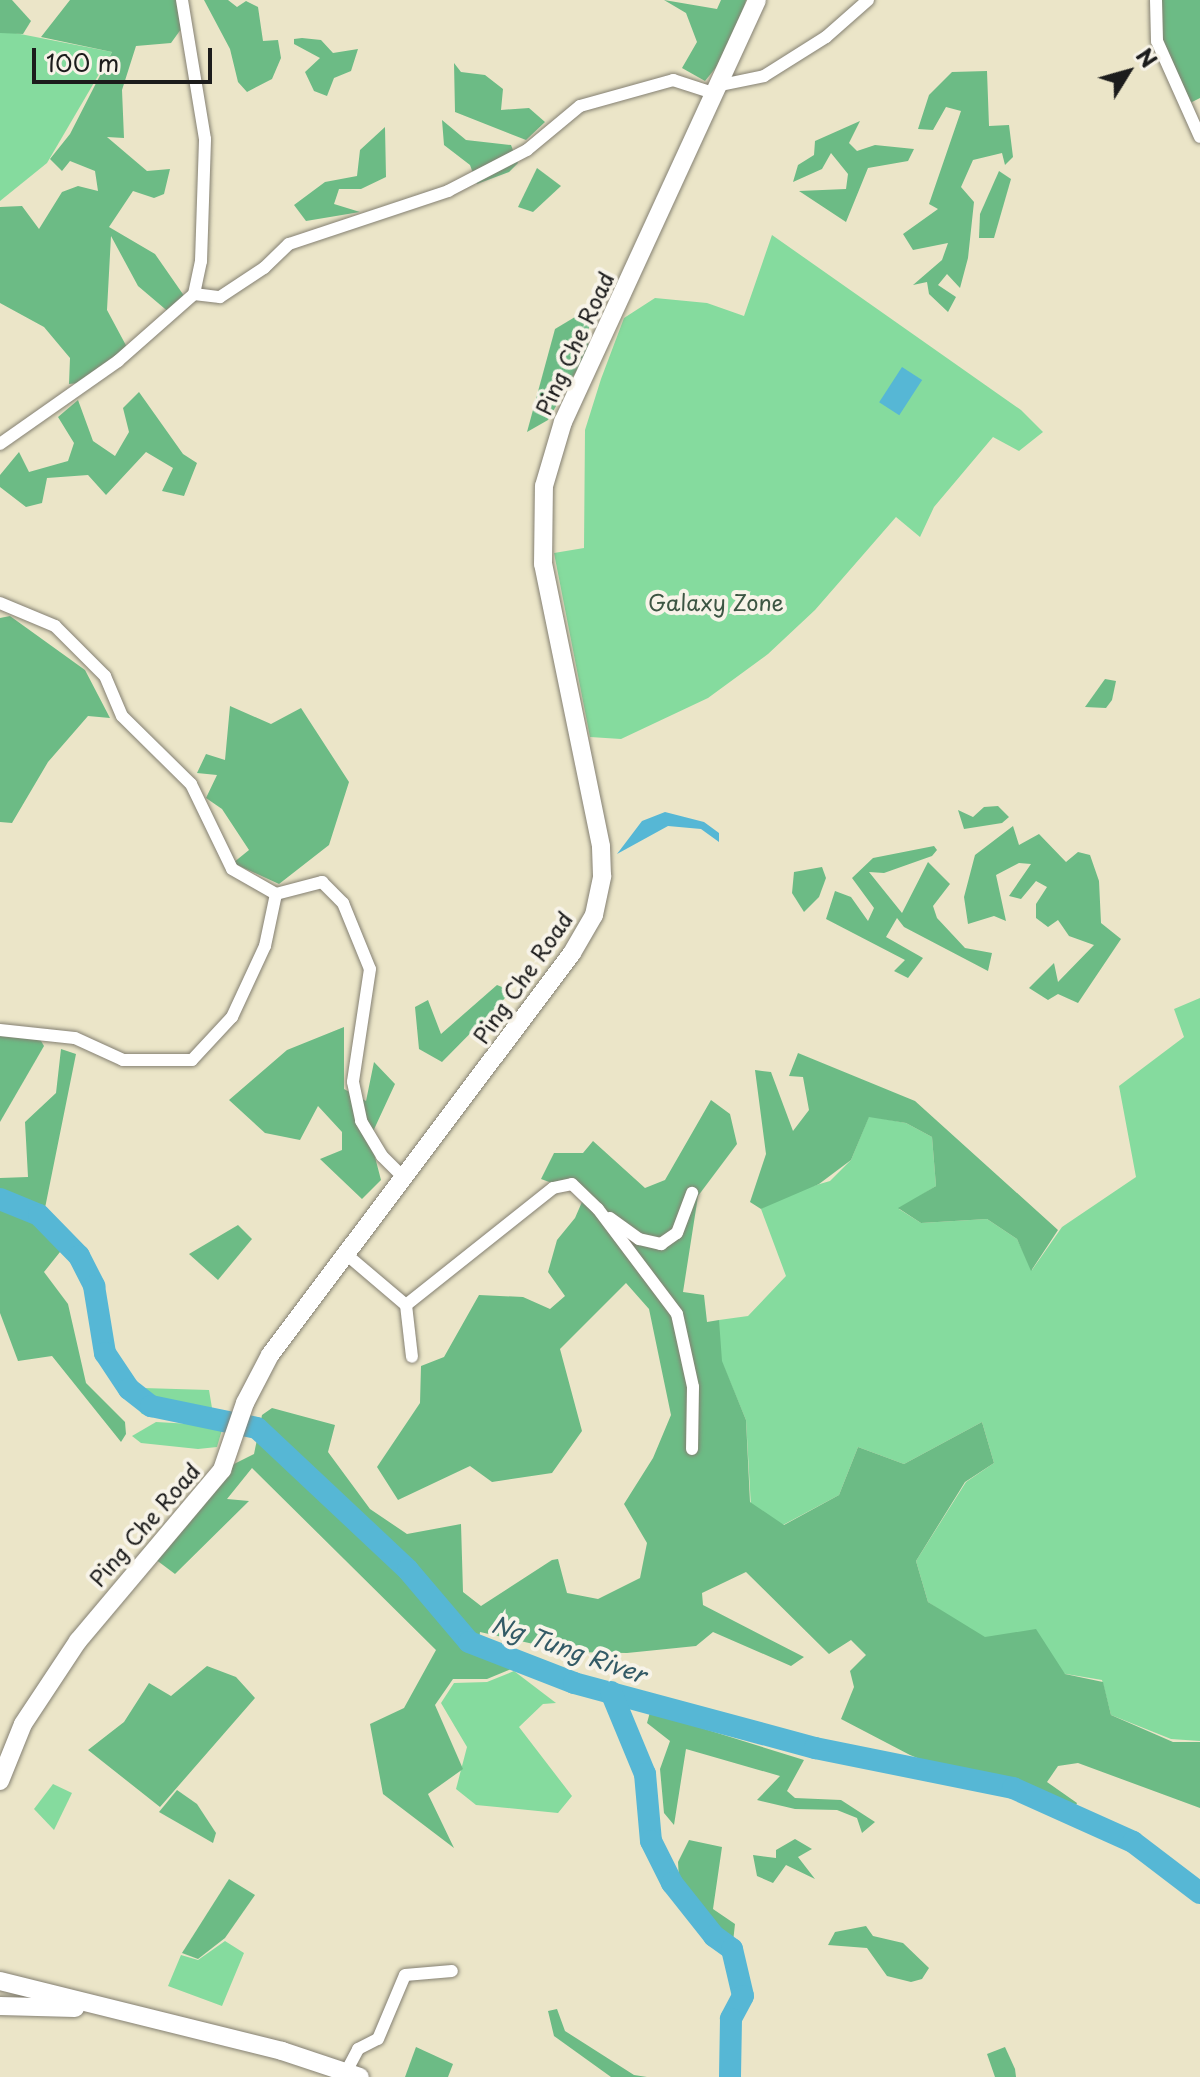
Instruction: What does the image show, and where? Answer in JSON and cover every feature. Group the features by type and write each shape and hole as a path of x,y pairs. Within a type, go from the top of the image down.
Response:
{"street":[{"path":"0,444 118,361 194,294 201,261 205,139 182,0"},
{"name":"Ping Che Road","path":"0,1781 23,1724 78,1641 194,1505 232,1446 245,1403 270,1355 572,953 597,905 601,846 545,578 540,533 544,486 563,422 719,90 757,0"},
{"path":"194,294 220,297 264,268 289,244 448,191 527,150 580,106 673,80 719,90 764,76 826,37 868,0"},
{"path":"1156,0 1157,41 1200,137"},
{"path":"0,603 41,616 81,649 111,685 122,716 191,784 232,869 276,894 322,882 356,928 370,969 353,1082 361,1121 382,1156 405,1179"},
{"path":"0,1030 75,1038 123,1060 192,1060 232,1017 265,946 276,894"},
{"path":"406,1305 449,1274 478,1243 564,1183 577,1188 598,1209 677,1314 693,1387 692,1449"},
{"path":"598,1209 639,1239 661,1244 677,1233 692,1193"},
{"path":"347,1255 406,1305 412,1357"},
{"path":"0,1981 106,2010 282,2051 353,2074 358,2049 378,2039 405,1975 452,1971"},
{"path":"0,2006 106,2010"}],"green space":[{"path":"0,0 12,0 31,21 23,34 0,33"},
{"path":"70,0 180,0 184,25 171,43 136,46 122,90 124,138 107,137 147,171 170,169 164,194 154,198 133,191 109,227 155,254 187,300 171,314 138,286 111,236 107,310 129,351 88,382 69,384 70,358 44,327 0,303 0,207 22,206 39,229 62,192 78,186 98,191 95,171 70,161 62,171 50,159 70,134 112,52 41,37"},
{"path":"204,0 228,0 237,7 246,1 258,7 263,41 278,40 281,58 272,79 247,92 238,82 230,49"},
{"path":"664,0 717,9 721,0 746,0 734,45 705,81 682,68 697,42 686,13"},
{"path":"1152,0 1200,0 1200,98 1186,105 1162,52"},
{"path":"0,30 112,52 47,163 0,201"},
{"path":"294,39 321,40 333,53 358,49 351,71 334,78 327,96 314,91 305,72 320,58 294,44"},
{"path":"454,63 461,72 485,75 503,89 501,110 529,108 545,122 526,140 455,112"},
{"path":"987,71 989,126 1009,125 1013,157 1005,165 1002,153 973,160 961,187 974,202 968,258 960,288 947,274 938,285 956,297 948,312 929,294 927,282 913,285 942,260 948,243 913,250 903,234 938,209 929,204 961,111 946,107 933,130 918,129 929,95 952,72"},
{"path":"442,120 466,140 511,145 518,163 509,172 477,184 470,165 444,145"},
{"path":"860,121 849,143 857,151 875,145 914,149 908,161 868,168 846,222 799,191 846,189 848,174 831,153 822,169 793,182 798,165 814,155 815,141"},
{"path":"385,127 386,177 361,189 339,189 334,204 360,212 306,221 294,205 325,182 357,176 360,150"},
{"path":"537,168 561,186 533,212 518,207"},
{"path":"999,171 1011,179 994,238 979,238 980,214"},
{"name":"Galaxy Zone","path":"772,235 1021,410 1043,432 1019,451 993,437 934,507 920,537 896,517 815,610 768,654 708,698 621,739 590,737 554,553 584,548 585,430 601,379 624,318 655,298 707,303 744,316"},
{"path":"590,308 588,351 548,420 527,432 555,329"},
{"path":"139,392 183,454 197,463 184,496 162,491 173,468 146,452 106,495 88,475 47,478 42,503 26,507 0,487 0,475 19,452 29,472 68,461 74,443 58,417 78,400 93,441 115,456 129,432 123,408"},
{"path":"10,616 85,670 110,718 88,716 48,762 12,823 0,822 0,618"},
{"path":"1105,679 1116,681 1112,700 1106,708 1085,707"},
{"path":"230,706 271,724 301,708 349,782 329,845 279,884 233,863 249,850 222,809 206,798 217,775 197,773 206,754 225,760"},
{"path":"998,806 1009,817 1002,823 964,829 958,810 973,817 984,807"},
{"path":"1013,826 1019,845 1039,834 1066,862 1078,852 1090,855 1099,881 1101,923 1121,939 1078,1003 1058,994 1048,1000 1029,988 1054,963 1058,982 1094,945 1069,936 1058,920 1048,927 1036,918 1036,904 1047,887 1036,881 1021,899 1009,896 1031,864 1019,863 996,875 1006,921 994,916 968,924 964,897 975,855"},
{"path":"934,846 937,850 932,856 884,873 869,872 902,913 928,862 950,884 933,906 937,918 965,948 992,953 988,971 904,927 897,918 886,937 923,958 908,978 894,971 905,960 826,919 835,891 851,897 868,921 874,908 852,878 873,858"},
{"path":"822,867 826,878 819,897 804,912 792,893 794,872"},
{"path":"497,985 512,991 442,1062 419,1049 415,1007 428,1000 441,1034"},
{"path":"1200,998 1200,1741 1171,1739 1111,1715 1102,1680 1060,1673 981,1638 928,1602 916,1561 966,1482 994,1463 982,1422 904,1464 858,1447 839,1495 783,1525 751,1507 746,1420 718,1353 719,1320 748,1316 786,1276 761,1209 782,1195 830,1181 851,1160 869,1116 906,1123 932,1137 936,1186 899,1209 921,1223 987,1219 1017,1239 1032,1270 1062,1227 1136,1177 1119,1086 1184,1037 1174,1009"},
{"path":"344,1027 344,1089 366,1101 374,1062 395,1084 370,1138 381,1180 362,1199 320,1159 342,1150 342,1132 318,1106 300,1140 265,1133 229,1100 287,1050"},
{"path":"0,1028 37,1034 44,1046 0,1122"},
{"path":"61,1049 76,1054 45,1208 0,1190 0,1178 28,1177 25,1122 56,1093"},
{"path":"798,1053 915,1101 1058,1230 1031,1271 1017,1239 987,1219 921,1223 898,1208 936,1186 932,1137 906,1123 869,1117 851,1160 819,1184 761,1209 750,1202 766,1154 755,1070 771,1072 793,1131 809,1110 803,1077 789,1076"},
{"path":"711,1100 730,1114 737,1144 698,1196 683,1292 704,1295 707,1322 719,1320 722,1361 746,1420 750,1502 784,1525 839,1495 858,1447 904,1464 982,1422 994,1463 965,1482 916,1561 928,1602 985,1637 1036,1629 1065,1674 1103,1682 1111,1715 1173,1742 1200,1742 1200,1808 1078,1763 1058,1766 1047,1782 1077,1803 1070,1820 910,1755 841,1719 854,1687 850,1671 866,1655 851,1640 829,1654 746,1572 702,1593 703,1605 804,1657 791,1666 713,1632 696,1646 627,1653 569,1652 480,1632 478,1650 511,1669 487,1679 453,1679 435,1705 463,1769 428,1794 454,1848 383,1794 370,1724 404,1708 436,1650 252,1468 227,1499 249,1501 175,1574 147,1553 222,1470 254,1454 262,1415 272,1408 335,1425 328,1452 370,1509 407,1534 461,1524 463,1592 481,1606 552,1560 558,1559 567,1593 598,1599 640,1578 647,1543 624,1504 653,1458 671,1415 649,1309 626,1283 560,1349 582,1431 552,1473 492,1482 470,1466 398,1500 377,1467 420,1403 421,1366 444,1357 479,1295 523,1297 550,1309 565,1296 548,1272 557,1240 575,1218 585,1195 541,1179 554,1153 583,1153 593,1141 645,1188 665,1180"},
{"path":"0,1199 39,1215 68,1242 44,1272 68,1304 86,1383 125,1422 126,1434 121,1442 52,1356 18,1361 0,1313"},
{"path":"238,1225 252,1239 218,1280 189,1254"},
{"path":"93,1308 105,1309 110,1343 129,1377 143,1388 209,1390 212,1408 182,1409 172,1417 142,1414 105,1366"},
{"path":"156,1422 209,1425 222,1430 217,1447 198,1449 141,1443 132,1436"},
{"path":"207,1666 236,1677 255,1698 160,1807 88,1750 124,1722 149,1683 171,1696"},
{"path":"514,1671 556,1703 543,1704 519,1727 572,1796 558,1813 476,1805 456,1789 467,1747 441,1703 454,1683 487,1682"},
{"path":"650,1712 804,1760 787,1791 795,1798 841,1800 875,1822 862,1833 857,1818 837,1810 795,1809 757,1800 780,1776 686,1749 674,1825 664,1813 660,1769 670,1741 647,1723"},
{"path":"53,1784 72,1793 54,1830 34,1809"},
{"path":"177,1790 197,1804 216,1833 213,1843 159,1812"},
{"path":"795,1839 812,1849 798,1857 815,1879 786,1865 773,1883 757,1876 753,1855 776,1858 776,1850"},
{"path":"689,1840 722,1847 713,1909 735,1924 733,1942 708,1926 712,1917 679,1880 678,1862"},
{"path":"229,1879 255,1895 225,1938 198,1959 182,1953"},
{"path":"866,1926 873,1936 903,1943 929,1968 922,1979 911,1982 887,1976 867,1948 828,1945 835,1932"},
{"path":"225,1941 244,1953 222,2006 168,1986 181,1955 198,1960"},
{"path":"557,2009 565,2031 634,2075 647,2077 611,2077 554,2036 548,2011"},
{"path":"416,2047 453,2064 448,2077 405,2077"},
{"path":"1005,2047 1016,2077 995,2077 987,2054"}],"water":[{"path":"902,367 922,380 899,415 879,402"},
{"path":"665,812 704,822 719,833 719,842 701,829 668,826 617,854 642,821"}],"waterway":[{"name":"Ng Tung River","path":"0,1199 39,1215 79,1256 94,1286 105,1353 129,1389 151,1406 257,1428 408,1570 469,1642 574,1683 815,1748 1013,1788 1133,1842 1200,1893"},
{"path":"611,1692 645,1774 651,1841 672,1883 714,1936 732,1949 743,1996 731,2019 730,2077"}]}
